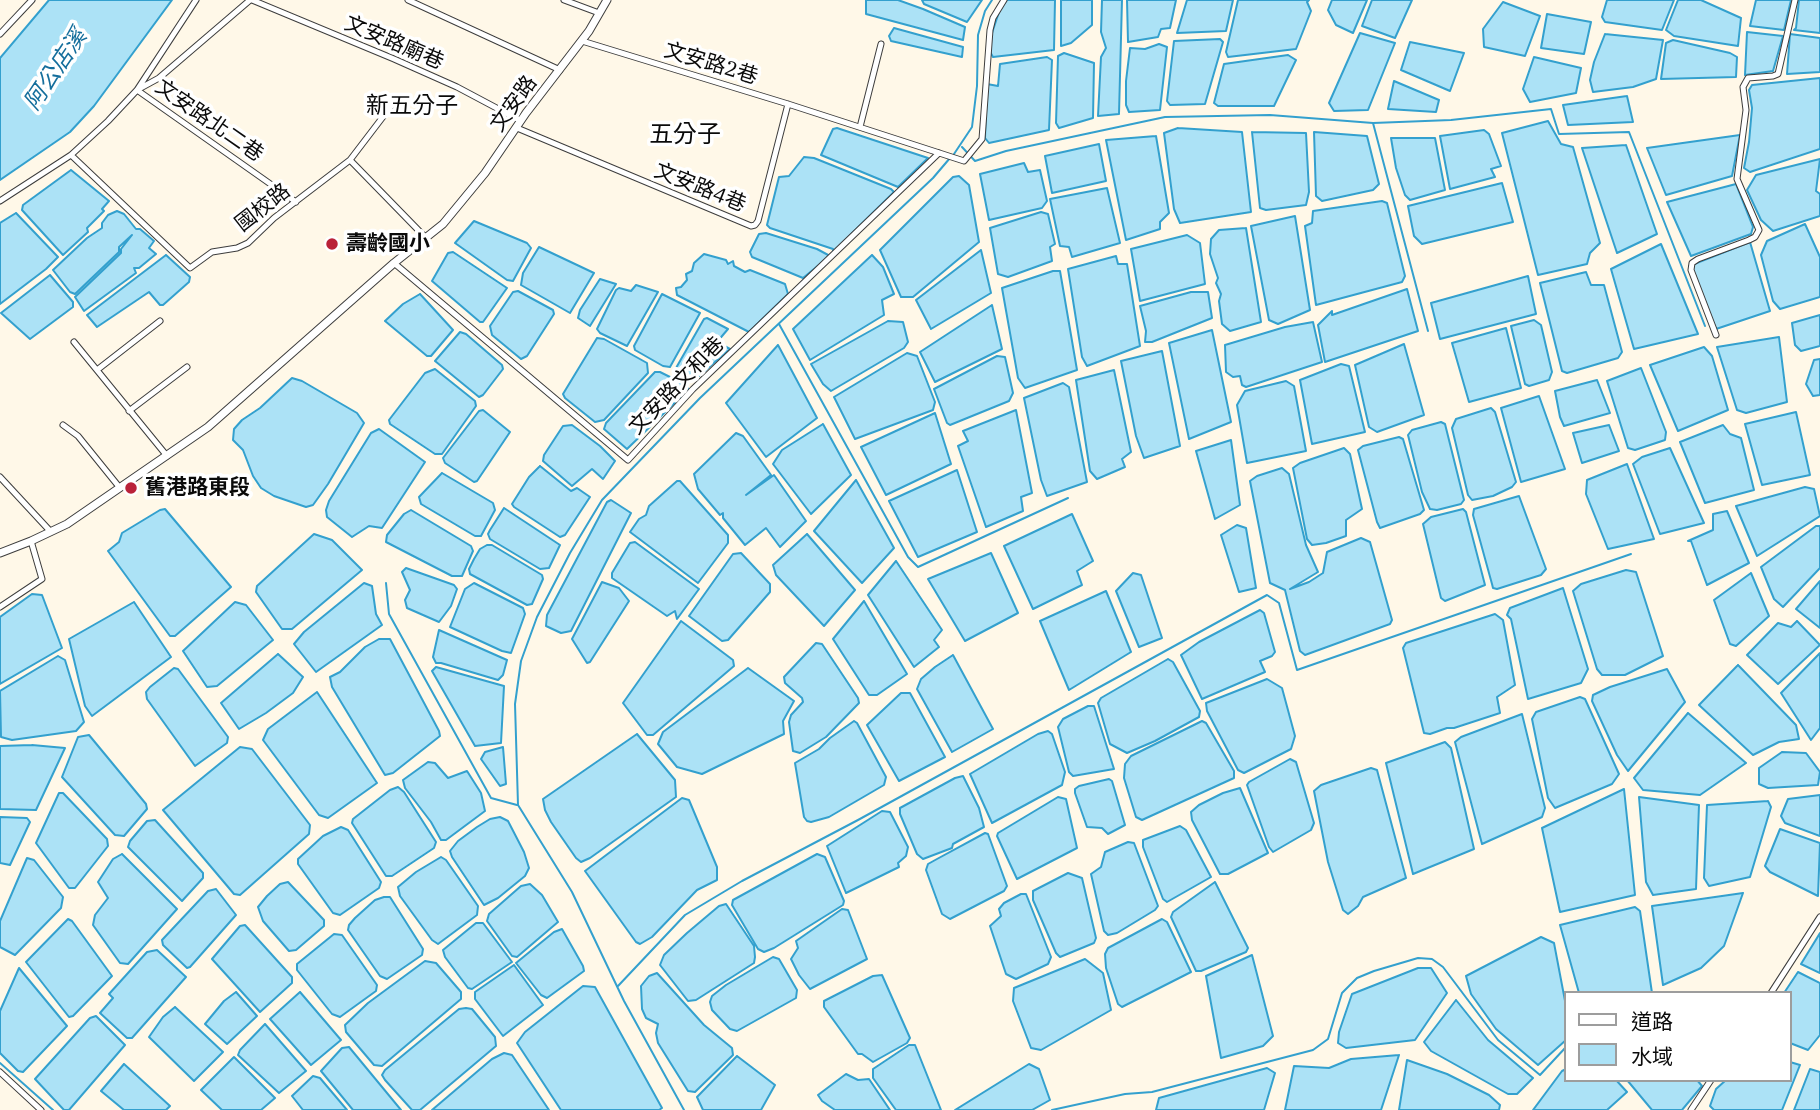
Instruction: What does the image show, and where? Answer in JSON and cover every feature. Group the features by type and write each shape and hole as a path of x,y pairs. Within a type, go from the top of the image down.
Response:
{"street":[{"path":"0,34 32,0"},
{"path":"0,201 71,155 137,90 196,0"},
{"path":"137,90 159,78 251,0"},
{"name":"文安路廟巷","path":"251,0 428,74 519,124"},
{"path":"408,0 560,70"},
{"path":"564,0 599,13"},
{"name":"文安路","path":"426,238 443,224 485,173 582,41 607,0"},
{"name":"文安路2巷","path":"582,41 964,161 982,139 990,30 993,18 1004,0"},
{"path":"1716,335 1691,270 1692,263 1749,240 1755,237 1759,230 1737,179 1746,110 1743,87 1748,78 1778,74 1795,0"},
{"path":"860,127 881,44"},
{"name":"文安路北二巷","path":"137,90 296,202"},
{"name":"文安路4巷","path":"519,124 751,226 758,221 789,104"},
{"name":"國校路","path":"71,155 190,268 218,250 237,248 248,243 274,218 349,160 392,105"},
{"name":"文安路文和巷","path":"394,263 628,460 693,389 941,154"},
{"path":"0,553 51,532 85,512 208,426 426,238 349,160"},
{"path":"97,370 160,321"},
{"path":"74,342 167,456"},
{"path":"129,411 187,367"},
{"path":"63,425 87,446 120,488"},
{"path":"0,477 51,532"},
{"path":"0,607 42,579 30,541"},
{"path":"1772,991 1820,917"},
{"path":"0,1072 41,1110"},
{"path":"1691,1110 1710,1082"}],"water":[{"name":"阿公店溪","path":"49,0 172,0 94,106 70,132 0,180 0,58"},
{"path":"866,0 898,0 923,9 965,27 963,40 866,14"},
{"path":"922,0 982,0 967,22 924,4"},
{"path":"1007,0 1055,0 1054,50 993,57 989,50 992,33 1000,9"},
{"path":"1061,0 1092,0 1092,25 1071,43 1061,46"},
{"path":"1102,0 1122,0 1119,114 1098,116 1101,57 1106,48 1101,32"},
{"path":"1127,0 1176,0 1170,28 1161,29 1158,37 1128,42"},
{"path":"1187,0 1233,0 1226,31 1177,33"},
{"path":"1238,0 1309,0 1307,2 1311,11 1296,49 1228,57 1226,52"},
{"path":"1332,0 1367,0 1353,33 1336,25 1328,10"},
{"path":"1372,0 1412,0 1395,38 1362,26"},
{"path":"1607,0 1674,0 1662,30 1605,22 1602,17"},
{"path":"1678,0 1701,0 1741,18 1738,46 1674,36 1666,30"},
{"path":"1756,0 1791,0 1784,30 1750,26"},
{"path":"1799,0 1820,0 1820,33 1794,30"},
{"path":"1503,2 1540,16 1525,56 1484,47 1483,29"},
{"path":"1547,14 1591,22 1584,54 1541,48"},
{"path":"894,28 963,47 962,57 891,41 889,36"},
{"path":"1747,32 1783,36 1773,71 1745,75"},
{"path":"1360,33 1395,43 1368,110 1334,111 1329,103"},
{"path":"1605,34 1663,40 1656,79 1633,87 1593,92 1590,80"},
{"path":"1790,34 1820,38 1820,72 1787,74"},
{"path":"1220,39 1223,42 1205,104 1170,105 1167,101 1174,41"},
{"path":"1673,40 1737,57 1736,77 1661,79 1666,43"},
{"path":"1410,42 1464,53 1450,91 1401,70"},
{"path":"1159,44 1167,47 1160,110 1129,112 1126,105 1126,81 1130,48 1145,49"},
{"path":"1064,53 1094,63 1093,118 1059,128 1056,123 1058,56"},
{"path":"1288,55 1296,60 1274,106 1218,106 1214,103 1224,64"},
{"path":"1047,57 1052,60 1049,130 989,143 985,138 987,84 998,86 1000,64"},
{"path":"1534,57 1581,68 1576,93 1530,102 1523,89"},
{"path":"1820,78 1820,149 1750,172 1744,168 1752,108 1749,90 1752,85"},
{"path":"1394,81 1439,100 1436,112 1388,109"},
{"path":"1627,96 1633,122 1568,125 1563,105"},
{"path":"1548,121 1561,144 1573,147 1600,243 1590,253 1587,264 1538,275 1502,133"},
{"path":"837,128 928,158 898,187 821,155 833,129"},
{"path":"1178,128 1242,132 1251,212 1180,223 1174,209 1164,133"},
{"path":"1484,130 1489,134 1501,166 1491,169 1495,177 1450,189 1440,136"},
{"path":"1252,132 1306,133 1309,192 1306,205 1266,210 1260,208"},
{"path":"1314,132 1367,136 1379,184 1373,190 1322,201 1316,196"},
{"path":"1740,135 1732,176 1666,195 1647,148"},
{"path":"1156,136 1169,213 1160,222 1160,229 1126,240 1106,140"},
{"path":"1391,138 1435,138 1445,190 1410,200 1405,195 1396,168"},
{"path":"1099,144 1106,181 1052,193 1045,156"},
{"path":"1626,145 1657,234 1617,253 1582,148"},
{"path":"804,157 814,158 894,192 833,252 833,249 767,225 779,177 789,176"},
{"path":"1820,159 1816,191 1820,194 1820,216 1773,231 1761,220 1747,190 1756,175"},
{"path":"1024,163 1028,172 1040,170 1047,201 1042,208 989,220 980,174"},
{"path":"71,170 109,201 102,209 104,211 87,228 88,232 63,255 22,210 23,205"},
{"path":"959,176 969,185 979,242 913,297 901,297 880,250 953,177"},
{"path":"1502,183 1513,222 1422,244 1414,236 1408,206"},
{"path":"1736,184 1753,227 1751,234 1691,256 1667,202"},
{"path":"1107,188 1120,243 1072,257 1069,247 1060,246 1050,199"},
{"path":"1382,201 1387,203 1405,276 1402,282 1316,305 1305,226 1312,223 1313,211"},
{"path":"117,211 154,241 149,248 156,254 139,268 134,268 136,273 84,311 75,297 121,253 132,235 119,247 119,252 75,294 70,292 53,270 87,238 102,228 108,215"},
{"path":"1041,212 1048,214 1055,244 1050,247 1052,261 1008,277 998,274 990,228"},
{"path":"16,213 58,257 0,304 0,223"},
{"path":"1295,216 1310,310 1278,324 1269,320 1251,226"},
{"path":"474,221 527,243 531,248 513,281 507,280 455,243"},
{"path":"1805,224 1820,257 1820,297 1780,309 1773,301 1761,255 1767,241"},
{"path":"1246,228 1261,322 1230,331 1222,324 1219,301 1221,294 1210,254 1211,239 1219,230"},
{"path":"766,233 817,249 830,256 803,278 752,257 750,252 759,234"},
{"path":"1187,235 1200,243 1205,284 1140,301 1131,249"},
{"path":"1750,242 1770,311 1716,329 1689,266"},
{"path":"1661,244 1698,334 1634,349 1611,269"},
{"path":"539,247 594,273 570,313 521,285 523,273"},
{"path":"981,250 991,293 931,329 916,300"},
{"path":"453,252 507,288 483,322 432,281 448,253"},
{"path":"704,254 726,260 728,264 733,261 734,266 745,272 750,270 785,284 788,294 749,332 677,295 676,288 681,287 687,280 686,274 692,271 694,263"},
{"path":"166,255 190,277 189,282 163,305 149,292 97,327 87,315"},
{"path":"872,255 883,267 894,294 882,300 884,315 810,360 793,329"},
{"path":"1116,256 1118,264 1127,264 1140,346 1087,366 1082,357 1068,269"},
{"path":"1060,271 1077,370 1025,388 1018,378 1002,288"},
{"path":"1586,272 1591,285 1604,285 1622,352 1618,358 1567,373 1562,371 1540,283"},
{"path":"50,275 73,302 73,307 30,339 1,313"},
{"path":"1528,276 1536,314 1440,339 1431,303"},
{"path":"600,279 616,284 590,326 578,318 580,310"},
{"path":"636,285 658,292 627,346 597,329 616,290 619,288 631,291"},
{"path":"1407,289 1418,331 1325,362 1318,325 1332,311 1332,315"},
{"path":"518,291 553,310 554,314 527,356 521,359 492,335 490,326 513,292"},
{"path":"1191,292 1208,292 1212,318 1152,342 1145,342 1146,331 1140,306"},
{"path":"420,294 453,330 431,356 427,356 385,321 403,304"},
{"path":"662,294 700,313 670,367 663,366 635,350 634,346"},
{"path":"992,305 1002,349 935,382 920,352"},
{"path":"1820,315 1820,346 1801,351 1795,345 1792,323"},
{"path":"707,318 728,329 717,342 730,349 693,381 676,368"},
{"path":"1534,320 1541,325 1552,372 1549,380 1529,386 1525,384 1511,326"},
{"path":"888,321 903,322 908,342 904,348 831,391 823,384 811,364"},
{"path":"1313,322 1322,362 1246,387 1242,385 1240,376 1233,377 1226,372 1225,345 1285,327"},
{"path":"1506,328 1521,388 1469,402 1452,343"},
{"path":"1212,330 1231,422 1189,439 1169,343"},
{"path":"460,332 466,334 502,365 503,369 479,397 435,361"},
{"path":"1779,337 1787,402 1746,413 1737,410 1717,347"},
{"path":"597,338 604,339 647,363 648,373 604,420 595,422 563,394"},
{"path":"1404,344 1424,415 1377,432 1369,427 1355,365"},
{"path":"778,345 817,418 766,457 726,403"},
{"path":"1704,347 1712,356 1728,410 1678,431 1650,365"},
{"path":"1162,351 1180,446 1144,458 1136,436 1121,361"},
{"path":"907,353 917,356 935,402 933,410 855,439 834,397"},
{"path":"997,356 1005,357 1013,393 1009,401 950,425 947,423 934,389"},
{"path":"1820,359 1820,395 1813,396 1806,384 1814,360"},
{"path":"1341,364 1349,366 1365,432 1312,444 1300,380"},
{"path":"1641,368 1666,432 1665,440 1635,450 1628,448 1607,381"},
{"path":"435,369 475,401 476,406 442,454 435,454 390,424 389,420 425,373"},
{"path":"1114,370 1131,452 1122,459 1125,467 1097,479 1090,471 1076,380"},
{"path":"655,372 674,379 689,389 627,449 604,429 606,423"},
{"path":"292,378 357,413 364,423 328,484 313,505 306,507 274,496 261,488 243,450 233,440 234,429 242,420 260,408"},
{"path":"1597,380 1610,413 1564,426 1555,391"},
{"path":"1286,381 1294,386 1306,451 1247,463 1237,405 1245,391"},
{"path":"1063,383 1069,387 1087,482 1047,496 1041,480 1024,398"},
{"path":"1539,396 1565,469 1521,482 1501,408"},
{"path":"1491,408 1495,412 1516,482 1512,487 1493,496 1472,500 1468,495 1452,428 1456,419"},
{"path":"483,410 510,432 474,482 445,463 443,458 479,411"},
{"path":"1016,410 1032,493 1021,497 1023,511 986,527 958,446 968,441 963,431"},
{"path":"1796,412 1810,475 1762,485 1745,424"},
{"path":"935,413 951,464 886,495 861,447"},
{"path":"1441,422 1445,424 1464,500 1461,504 1437,510 1430,509 1422,492 1408,435 1412,430"},
{"path":"823,424 851,475 811,514 773,464 782,450"},
{"path":"572,425 615,461 603,479 592,469 572,486 543,461 544,455 563,426"},
{"path":"1609,425 1619,451 1582,463 1573,433"},
{"path":"1723,425 1730,434 1741,438 1754,490 1705,503 1680,442"},
{"path":"379,429 425,462 382,528 369,526 352,537 327,517 326,510 371,433"},
{"path":"736,433 743,436 771,475 746,495 774,475 806,521 780,547 766,528 745,545 723,518 723,513 720,515 698,489 694,474"},
{"path":"1399,437 1403,439 1424,510 1420,514 1380,528 1358,450 1363,446"},
{"path":"1231,440 1240,505 1215,519 1196,451"},
{"path":"1344,448 1350,454 1362,509 1346,520 1346,536 1312,545 1307,539 1293,468"},
{"path":"1670,448 1704,523 1660,534 1633,464 1642,457"},
{"path":"1627,464 1654,539 1608,549 1586,494 1587,480"},
{"path":"540,466 571,491 577,488 590,497 565,535 560,537 512,504 529,477"},
{"path":"1282,468 1289,474 1306,545 1318,572 1290,589 1323,573 1327,552 1361,538 1370,542 1392,620 1390,624 1305,655 1300,651 1285,590 1270,583 1250,481"},
{"path":"957,470 977,532 918,557 889,501"},
{"path":"442,473 493,503 495,510 481,536 475,536 421,504 419,497"},
{"path":"856,480 894,548 862,583 814,531"},
{"path":"680,481 728,535 728,543 698,583 630,532 639,519 646,515 649,506"},
{"path":"1805,487 1814,489 1820,516 1757,556 1736,506"},
{"path":"1519,496 1546,569 1541,575 1493,588 1473,515 1474,509"},
{"path":"611,500 631,513 571,631 561,633 546,626 547,615 607,502"},
{"path":"504,508 560,545 549,568 540,569 490,539 488,534"},
{"path":"165,509 231,587 175,636 170,636 108,551 119,542 122,533"},
{"path":"1463,509 1485,585 1445,601 1441,598 1423,524 1431,517"},
{"path":"411,510 471,546 473,551 462,576 452,576 386,542 387,535 404,514"},
{"path":"1727,511 1749,563 1707,585 1691,541 1688,541 1713,530 1713,514"},
{"path":"1072,514 1093,561 1077,571 1082,585 1033,609 1004,546"},
{"path":"1237,525 1246,528 1256,588 1239,592 1221,535"},
{"path":"1816,526 1820,526 1820,568 1783,607 1774,599 1761,567"},
{"path":"314,534 332,540 362,570 292,629 282,629 256,592 257,586"},
{"path":"807,534 855,590 824,626 776,575 773,565"},
{"path":"635,542 699,589 677,619 675,611 667,616 612,578 612,573 630,543"},
{"path":"492,545 542,575 543,579 532,604 527,605 470,574 469,569 474,559 480,549"},
{"path":"741,553 770,584 770,592 728,640 722,641 689,616 733,554"},
{"path":"991,553 1018,613 965,641 928,579"},
{"path":"896,561 942,630 934,640 939,647 914,667 868,595"},
{"path":"406,568 454,585 457,589 451,606 439,622 407,608 405,600 410,590 402,572"},
{"path":"1626,570 1636,572 1663,656 1625,675 1602,675 1597,669 1573,591 1581,584"},
{"path":"1133,573 1141,575 1162,638 1139,647 1116,591"},
{"path":"1751,573 1769,616 1736,646 1730,644 1714,600"},
{"path":"1820,581 1820,628 1796,609"},
{"path":"602,582 619,588 629,601 587,663 572,639"},
{"path":"364,583 372,586 376,614 382,625 316,672 294,644 304,632"},
{"path":"474,583 523,608 525,614 511,653 450,627 465,589"},
{"path":"1563,588 1588,669 1581,683 1528,699 1511,619 1507,615 1510,608"},
{"path":"1106,591 1131,652 1069,690 1040,621"},
{"path":"32,594 42,595 62,648 0,684 0,617"},
{"path":"864,601 907,674 877,695 869,695 833,639"},
{"path":"134,602 171,657 92,716 85,706 69,639"},
{"path":"235,602 246,605 273,640 217,686 207,687 183,651"},
{"path":"1260,610 1264,613 1275,652 1260,661 1265,672 1202,699 1181,655 1199,642"},
{"path":"1495,614 1503,620 1515,685 1497,697 1500,713 1454,728 1424,733 1403,648 1406,643"},
{"path":"681,621 733,660 734,666 653,735 647,735 623,703"},
{"path":"1797,621 1820,645 1778,684 1747,655 1778,623 1791,627"},
{"path":"439,630 507,660 503,675 498,680 436,663 433,657"},
{"path":"379,639 390,639 440,736 393,773 385,775 332,687 330,677 340,672 365,647"},
{"path":"816,643 822,644 859,703 826,737 800,753 793,751 789,722 791,715 803,702 785,683 784,677"},
{"path":"1820,653 1820,728 1811,740 1781,693"},
{"path":"278,654 303,677 293,693 239,729 221,703"},
{"path":"953,655 993,729 952,752 917,689 921,679"},
{"path":"58,656 65,660 84,722 76,731 12,740 1,737 0,691"},
{"path":"1168,659 1173,662 1200,711 1199,717 1127,753 1110,744 1098,703 1101,698"},
{"path":"1738,665 1796,725 1799,739 1779,742 1753,755 1699,705"},
{"path":"436,667 504,686 501,743 475,746 432,671"},
{"path":"174,668 178,669 228,737 227,743 195,766 147,699 146,692 150,687"},
{"path":"748,668 794,701 783,721 784,734 702,774 677,767 658,744 663,732"},
{"path":"1667,669 1685,702 1628,771 1617,755 1592,701 1593,695"},
{"path":"1267,679 1282,688 1295,736 1291,749 1244,773 1238,770 1207,711 1206,703"},
{"path":"317,692 377,783 328,818 319,815 263,740 268,729"},
{"path":"901,693 910,693 945,757 899,781 867,725"},
{"path":"1580,697 1585,699 1619,774 1612,784 1555,808 1548,798 1532,719 1536,712"},
{"path":"1088,706 1094,706 1114,769 1073,776 1069,772 1058,727 1063,719"},
{"path":"1688,713 1746,763 1700,795 1643,790 1634,778"},
{"path":"1522,714 1545,808 1542,817 1482,844 1455,742 1461,737"},
{"path":"854,721 886,777 884,785 829,817 807,821 804,817 795,763 819,749"},
{"path":"1202,721 1206,723 1234,771 1234,778 1142,820 1136,817 1124,778 1125,764 1131,756"},
{"path":"1048,731 1052,734 1065,772 1062,785 992,823 970,774 1038,734"},
{"path":"637,734 675,780 676,797 581,862 551,822 543,799"},
{"path":"89,735 146,804 147,809 124,836 115,835 62,777 78,737"},
{"path":"1445,742 1451,748 1474,849 1413,874 1386,763"},
{"path":"0,746 65,748 36,810 0,809"},
{"path":"240,747 252,749 310,825 309,834 240,895 234,894 163,810"},
{"path":"503,747 506,784 500,786 481,759 485,752"},
{"path":"1782,752 1806,753 1820,772 1818,785 1768,788 1759,784 1759,768"},
{"path":"1290,759 1296,762 1314,823 1311,830 1273,852 1247,785"},
{"path":"428,762 435,763 448,778 467,771 481,793 485,811 446,840 441,840 405,788 403,780"},
{"path":"1371,768 1377,770 1406,878 1363,897 1358,906 1348,914 1343,910 1328,862 1314,791 1321,785"},
{"path":"963,776 979,808 984,827 953,844 952,848 923,859 917,854 900,808"},
{"path":"1109,779 1112,781 1125,825 1108,834 1102,828 1087,827 1075,789"},
{"path":"398,787 436,842 434,848 392,876 386,876 352,823 353,819 390,790"},
{"path":"1240,788 1268,853 1228,874 1220,874 1192,820 1191,812 1223,793"},
{"path":"1624,789 1635,895 1560,912 1542,828"},
{"path":"59,793 63,793 107,839 108,846 75,888 69,888 36,843"},
{"path":"1820,795 1820,836 1785,823 1781,816 1788,799"},
{"path":"1058,797 1066,799 1077,848 1017,879 998,833"},
{"path":"1639,797 1699,805 1696,889 1653,895 1646,882"},
{"path":"682,798 689,800 717,867 717,880 697,890 652,937 640,944 585,871"},
{"path":"1768,801 1771,807 1750,877 1709,886 1704,878 1707,805"},
{"path":"882,811 890,812 908,847 906,856 898,863 899,867 846,893 827,846"},
{"path":"0,817 27,818 30,822 10,865 0,863"},
{"path":"500,817 508,821 529,868 525,876 498,898 484,905 450,851 458,841 477,827 490,819"},
{"path":"155,820 203,873 203,878 182,901 128,847 147,821"},
{"path":"1180,826 1186,830 1211,877 1167,902 1163,899 1143,847 1143,840"},
{"path":"341,827 348,830 381,882 379,888 340,915 333,913 298,864 298,859 323,836"},
{"path":"1780,829 1820,843 1818,896 1770,872 1765,866"},
{"path":"985,833 988,834 1007,886 1004,891 950,919 942,914 926,870 928,864"},
{"path":"1128,842 1134,843 1158,906 1117,933 1108,935 1104,931 1091,874 1101,867 1105,852"},
{"path":"122,854 177,909 128,964 120,963 93,925 95,915 108,898 98,882 113,859"},
{"path":"817,854 825,857 844,901 843,905 774,948 764,952 758,949 732,905 733,900"},
{"path":"441,857 446,860 478,906 477,915 438,944 432,940 400,896 398,887"},
{"path":"27,858 34,860 63,897 61,908 15,955 0,947 0,921"},
{"path":"1068,873 1082,878 1096,938 1094,943 1060,957 1033,900 1033,891"},
{"path":"288,882 324,920 324,926 296,950 289,951 263,921 258,907 280,884"},
{"path":"1215,882 1248,948 1246,952 1196,971 1171,917 1173,912"},
{"path":"530,884 542,895 558,922 517,957 512,956 487,921 489,914 521,886"},
{"path":"216,889 236,915 187,968 163,945 162,940 208,891"},
{"path":"1743,893 1724,946 1701,968 1663,985 1652,906"},
{"path":"1026,894 1051,957 1048,964 1016,979 1006,974 990,926 1001,916 999,909 1004,903"},
{"path":"390,897 423,949 422,955 387,979 380,976 348,930 355,918 375,900"},
{"path":"726,904 754,946 754,963 696,1000 688,1001 660,965 664,955 687,933 719,906"},
{"path":"1635,907 1640,911 1652,991 1578,991 1560,925"},
{"path":"842,909 848,910 867,959 810,989 791,959 798,948 796,941"},
{"path":"68,919 112,976 69,1017 26,962"},
{"path":"1162,919 1167,922 1191,972 1122,1007 1118,1004 1106,968 1105,954 1108,948"},
{"path":"476,923 483,923 512,962 472,989 468,988 445,957 443,950"},
{"path":"245,925 292,977 292,983 260,1012 212,959 240,926"},
{"path":"562,929 584,971 547,998 541,995 516,963 554,932"},
{"path":"1820,933 1820,973 1801,964"},
{"path":"334,934 342,935 377,985 376,991 340,1017 332,1014 297,970 297,964"},
{"path":"1541,937 1554,943 1564,996 1564,1042 1538,1065 1496,1029 1471,994 1466,976"},
{"path":"157,950 186,977 132,1038 127,1038 100,1013 113,998 109,994 147,952"},
{"path":"1252,955 1273,1036 1263,1046 1221,1058 1206,976"},
{"path":"773,957 779,959 797,990 796,998 737,1031 730,1029 712,1010 712,996"},
{"path":"1085,959 1103,973 1111,1010 1041,1050 1031,1048 1013,1001 1014,988"},
{"path":"425,961 436,963 461,992 461,999 382,1066 374,1065 346,1032 345,1025 368,1003"},
{"path":"514,965 543,1005 503,1036 475,999 475,992"},
{"path":"19,968 67,1026 23,1072 18,1071 0,1053 0,1011"},
{"path":"1418,968 1431,968 1447,993 1415,1040 1346,1048 1338,1043 1352,994"},
{"path":"1798,972 1820,983 1820,1035 1808,1050 1792,1044 1792,991 1785,991"},
{"path":"657,973 704,1025 732,1048 733,1055 695,1092 688,1091 658,1043 658,1024 646,1018 642,1009 641,986 649,976"},
{"path":"882,975 910,1038 907,1043 873,1062 858,1054 824,1007 824,1001 873,976"},
{"path":"583,986 595,987 662,1108 659,1110 561,1110 517,1043 525,1032"},
{"path":"236,992 257,1016 227,1044 205,1024 224,1001"},
{"path":"300,992 341,1040 311,1065 270,1019"},
{"path":"1456,1000 1488,1040 1533,1078 1517,1094 1508,1094 1431,1051 1424,1042"},
{"path":"175,1007 223,1052 194,1081 149,1037 163,1017"},
{"path":"459,1009 472,1009 495,1037 496,1046 420,1110 412,1110 382,1075"},
{"path":"96,1016 125,1045 69,1110 64,1110 35,1079 90,1018"},
{"path":"265,1024 306,1071 279,1093 238,1055"},
{"path":"909,1045 915,1045 941,1110 896,1110 873,1078 873,1069"},
{"path":"349,1047 401,1110 353,1110 321,1071 342,1048"},
{"path":"504,1053 512,1055 549,1110 432,1110 492,1059"},
{"path":"1399,1055 1381,1110 1285,1110 1294,1066 1329,1068 1351,1059"},
{"path":"737,1056 775,1085 761,1110 703,1110 697,1097"},
{"path":"234,1057 275,1098 261,1110 222,1110 201,1090"},
{"path":"1407,1060 1447,1074 1489,1095 1500,1105 1499,1110 1399,1110"},
{"path":"1792,1063 1800,1065 1782,1110 1714,1110 1710,1106 1716,1089 1724,1082 1792,1082"},
{"path":"124,1064 170,1106 166,1110 124,1110 101,1091"},
{"path":"1029,1064 1039,1069 1050,1100 1032,1110 955,1110"},
{"path":"1267,1068 1275,1073 1264,1110 1156,1110 1159,1098"},
{"path":"1810,1069 1820,1072 1820,1110 1794,1110"},
{"path":"1564,1070 1564,1082 1618,1082 1627,1092 1607,1110 1533,1110"},
{"path":"846,1074 858,1080 869,1079 890,1110 835,1110 822,1101 818,1095"},
{"path":"313,1076 320,1078 347,1110 303,1110 292,1096"},
{"path":"1629,1082 1699,1082 1702,1086 1682,1110 1652,1110"}],"waterway":[{"path":"954,154 972,127 977,86 978,35 985,11 992,0"},
{"path":"962,147 975,161 1006,151 1165,117 1270,115 1373,123 1451,120 1551,109 1559,134 1629,132 1705,326"},
{"path":"1373,123 1428,331"},
{"path":"684,1110 624,1001 572,892 518,805 515,704 521,661 537,617 570,553 602,500 700,398 933,178 950,158"},
{"path":"779,324 908,557 918,567 1068,498"},
{"path":"618,986 685,915 742,881 1267,595 1279,603 1297,670 1631,554"},
{"path":"386,583 389,614 491,798 517,805"},
{"path":"1052,1110 1125,1094 1152,1092 1313,1050 1328,1039 1342,993 1357,978 1418,958 1432,959 1443,967 1498,1040 1540,1075 1564,1049"},
{"path":"0,1063 53,1110"}],"place":[{"name":"壽齡國小","path":"332,244"},
{"name":"舊港路東段","path":"131,488"}],"district":[{"name":"新五分子","path":"412,106"},
{"name":"五分子","path":"685,135"}]}
